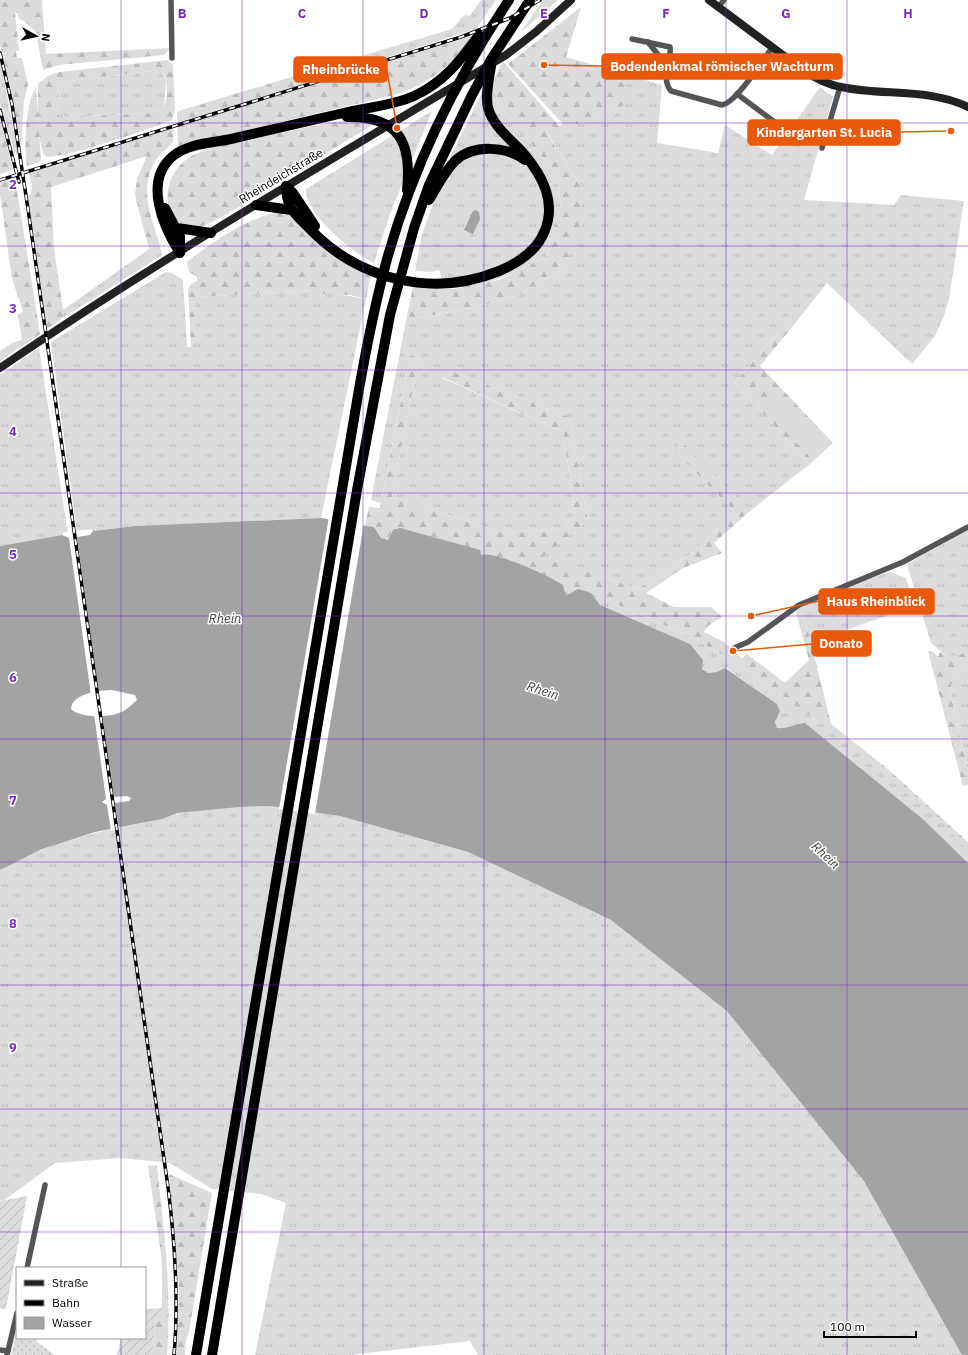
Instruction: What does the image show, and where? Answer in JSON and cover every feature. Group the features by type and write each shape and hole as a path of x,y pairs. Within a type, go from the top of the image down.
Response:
{"highway":[{"path":"180,253 171,238 160,211 158,201 159,181 168,162 173,156 187,148 334,117 404,100 422,92 451,71 496,20 509,0"},
{"path":"212,1355 361,467 383,346 403,263 430,185 472,95 492,58 530,0"},
{"path":"196,1355 358,395 373,318 388,259 415,177 446,109 470,64 483,34"},
{"path":"286,186 286,198 291,210 320,239 361,266 382,275 416,283 461,282 482,277 503,269 522,259 535,247 543,235 548,223 548,197 542,179 525,155 504,134 492,117 488,108 487,88 492,58"},
{"path":"334,117 360,116 372,118 384,123 398,136 405,147 408,167 405,204"},
{"path":"180,253 180,242 177,228 165,209 163,201 164,182 177,162 189,153 205,145"},
{"path":"414,228 449,167 466,154 482,149 501,150 517,155 532,165"},
{"path":"286,186 293,193 316,228 342,254"},
{"path":"256,205 291,210"},
{"path":"177,228 211,233"}],"main road":[{"name":"Rheindeichstraße","path":"0,368 52,333 286,186 506,55 537,31 571,0"},
{"path":"709,0 721,3 772,48 807,73 824,82 840,87 939,97 968,107"}],"street":[{"path":"171,0 172,58"},
{"path":"632,39 670,47 667,66 667,87 670,91 722,105 727,105 737,94 772,48"},
{"path":"648,42 667,66"},
{"path":"656,52 664,46"},
{"path":"822,148 840,87"},
{"path":"737,94 780,126"},
{"path":"734,648 748,642 799,606 903,562 968,527"},
{"path":"27,1267 45,1185"},
{"path":"0,1350 7,1353 16,1317"}],"green space":[{"path":"0,0 42,0 46,54 170,48 164,55 59,65 43,70 36,32 24,21 19,19 18,13 15,12 19,51 16,51 17,58 22,58 28,85 24,101 21,147 12,94 0,44"},
{"path":"481,0 496,0 476,29 344,71 341,62 452,29 464,15 470,16"},
{"path":"543,0 558,0 521,32"},
{"path":"581,7 566,57 625,74 625,105 583,124 563,124 508,64"},
{"path":"472,36 450,63 442,70 424,82 402,93 185,145 178,149 177,112 341,62 346,75"},
{"path":"0,59 18,153 15,154 0,104"},
{"path":"168,60 173,65 175,110 172,120 86,149 67,154 45,156 42,150 39,132 38,84 48,76 59,72","holes":["160,70 163,73 167,88 165,104 164,108 153,113 67,117 60,116 57,113 59,87 75,80"]},
{"path":"503,61 559,126 547,133 581,187 582,227 564,268 520,294 477,307 416,318 407,316 413,287 454,289 499,280 547,256 561,203 556,174 498,103 492,83"},
{"path":"161,70 166,81 164,108 153,113 67,117 60,116 57,113 59,87 75,80"},
{"path":"625,74 662,85 657,143 718,153 725,125 772,155 820,87 833,97 804,200 894,205 901,195 964,201 949,299 944,316 935,336 912,364 827,283 793,326 787,321 735,383 810,464 750,511 681,443 675,450 735,512 692,553 638,589 542,556 588,521 569,417 448,370 442,378 563,432 575,512 563,529 505,533 392,497 419,357 410,355 381,503 371,500 407,316 417,318 477,307 520,294 564,268 581,187 547,132 563,124 583,124 625,105"},
{"path":"492,83 498,103 556,174 561,203 547,256 509,275 484,284 457,288 442,288 442,279 439,270 432,272 415,271 422,234 448,162 483,90"},
{"path":"36,87 41,159 40,162 27,166 26,126 32,95"},
{"path":"432,111 390,214 374,263 354,251 331,231 321,220 307,199 306,189"},
{"path":"0,117 13,170 0,174"},
{"path":"346,120 374,124 224,216 206,225 196,227 183,224 175,218 169,209 169,187 172,177 187,159 194,155 220,146"},
{"path":"174,128 173,142 158,157 148,178 147,188 149,210 159,242 149,249 135,195 137,179 147,156 51,187 54,248 63,310 61,319 47,329 28,196 31,194 32,186 29,173"},
{"path":"15,178 40,334 0,361 0,351 14,342 22,340 18,315 23,311 12,279 0,194 0,183"},
{"path":"285,211 371,275 366,299 350,295 315,293 315,290 195,297 195,338 191,347 188,289 191,284 197,281 197,277 189,272 187,262 209,245 233,230 258,218"},
{"path":"159,242 162,255 61,319 63,310"},
{"path":"166,272 172,273 183,280 187,347 191,347 195,338 195,297 315,290 366,299 321,518 135,526 77,533 51,342"},
{"path":"787,321 793,326 760,366 833,443 810,464 735,383"},
{"path":"39,348 68,534 0,546 0,375"},
{"path":"410,355 419,357 392,497 505,533 563,529 575,512 563,432 442,377 448,370 569,417 588,521 543,556 638,589 692,553 735,512 674,450 682,442 750,511 714,543 722,553 683,568 646,593 674,607 711,607 722,617 708,626 704,632 724,642 742,659 747,654 785,683 809,660 796,612 800,608 811,642 831,724 889,770 968,842 968,850 937,818 825,726 733,661 693,638 591,593 566,597 563,585 481,555 393,530 388,540 381,538 374,527 365,525 369,507 380,508"},
{"path":"777,398 823,445 811,458 764,409"},
{"path":"968,530 968,650 958,656 953,656 944,653 931,643 907,564"},
{"path":"889,572 906,578 915,606 811,642 800,608 837,590"},
{"path":"591,593 693,638 733,661 825,726 938,818 968,850 968,863 924,820 805,723 784,728 777,728 775,722 780,711 777,704 726,668 717,672 708,673 702,669 690,644 599,605"},
{"path":"968,650 968,666 953,679 950,690 968,770 968,785 963,786 928,651 932,651 938,657 940,652 955,656"},
{"path":"968,666 968,770 950,690 953,679"},
{"path":"270,806 340,816 468,852 613,921 732,1013 867,1180 966,1355 478,1355 470,1341 350,1355 255,1355 286,1203 261,1194 212,1189 170,1163 121,1158 55,1163 3,1201 0,1200 0,870 52,846 107,830 144,823 190,811"},
{"path":"148,1165 157,1166 162,1213 169,1308 167,1355 153,1355 155,1322 162,1308 162,1261"},
{"path":"169,1174 212,1193 189,1332 186,1340 185,1355 176,1355 179,1290"},
{"path":"27,1196 6,1309 0,1308 0,1201"},
{"path":"162,1308 155,1322 153,1355 117,1355 121,1339 146,1339 146,1309"},
{"path":"16,1334 16,1339 37,1339 36,1341 54,1355 11,1355"}],"water":[{"path":"476,210 479,212 480,219 473,234 464,230 473,211"},
{"name":"Rhein","path":"321,518 374,527 381,538 388,540 393,530 400,528 480,550 481,555 510,560 563,585 566,596 578,589 591,593 600,605 690,644 703,660 702,669 708,673 717,672 725,668 777,704 780,711 775,722 777,728 784,728 805,723 924,820 968,863 968,1355 962,1355 864,1181 727,1011 611,920 468,852 340,816 270,806 239,807 177,813 162,819 95,832 42,849 0,870 0,546 68,534 135,526","holes":["112,690 135,695 137,700 125,710 113,715 90,716 71,709 76,699 94,692"]}],"pier":[{"path":"329,517 364,523 315,814 279,809"},
{"path":"92,529 93,531 90,535 77,537 99,693 91,695 69,538 62,535 64,532"},
{"path":"102,713 114,797 127,796 131,798 129,801 115,803 119,830 111,831 107,805 102,802 106,799 94,714"}],"railway":[{"path":"0,180 461,37 510,18 540,0"},
{"path":"0,53 12,104 28,209 168,1187 176,1271 174,1355"},
{"path":"0,110 19,182"}],"place":[{"name":"Bodendenkmal römischer Wachturm","path":"544,65"},
{"name":"Rheinbrücke","path":"397,128"},
{"name":"Kindergarten St. Lucia","path":"951,131"},
{"name":"Haus Rheinblick","path":"751,616"},
{"name":"Donato","path":"733,651"}]}
